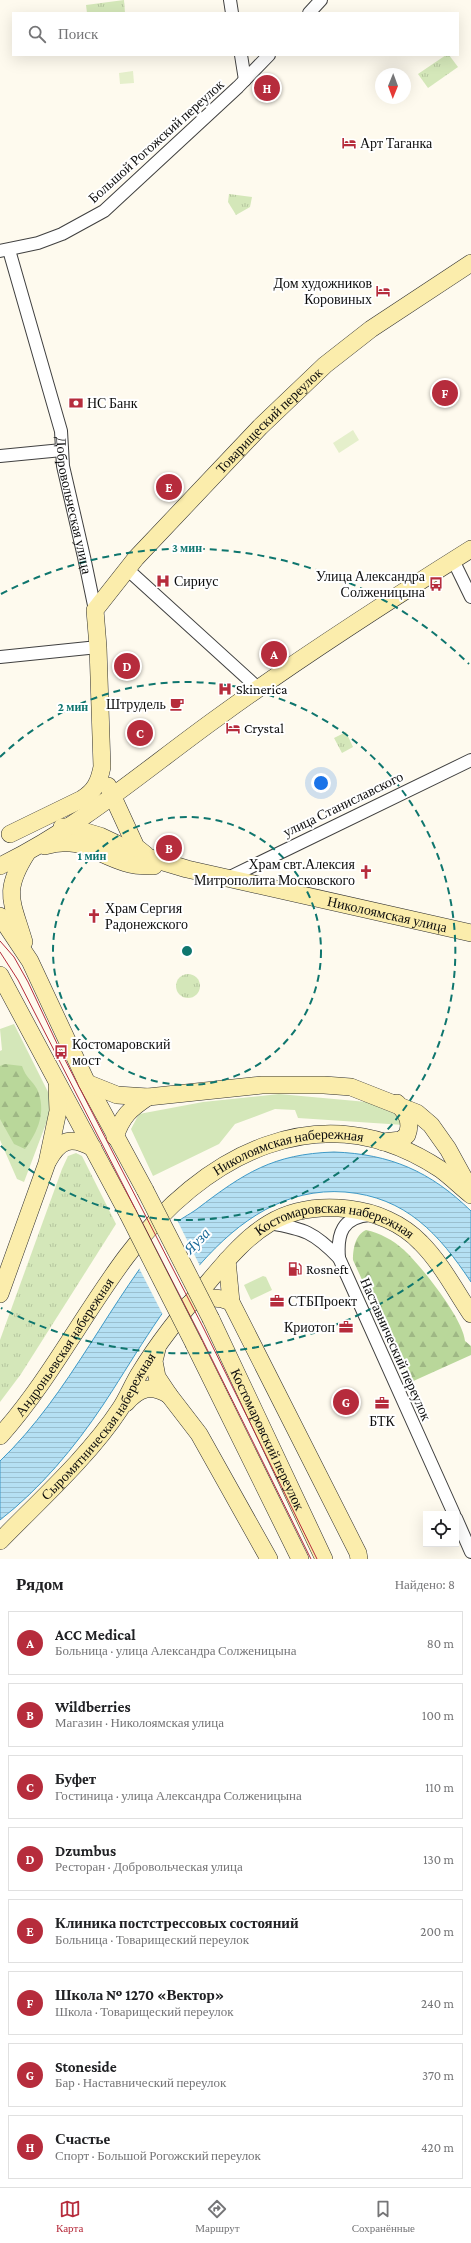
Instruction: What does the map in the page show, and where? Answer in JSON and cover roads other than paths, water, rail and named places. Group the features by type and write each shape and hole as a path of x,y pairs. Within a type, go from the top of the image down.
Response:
{"main road":[{"name":"Товарищеский переулок","path":"95,610 127,569 260,427 325,365 371,329 471,263"},
{"path":"0,866 30,851 70,827 258,688 424,577 471,549"},
{"name":"Добровольческая улица","path":"95,610 98,647 102,767"},
{"path":"102,767 111,796 136,846 146,856"},
{"path":"5,836 88,796 97,785 102,767"},
{"name":"Николоямская улица","path":"5,836 46,828 70,827 100,836 146,856 187,869 471,933"},
{"name":"Николоямская улица","path":"30,851 55,843 72,842 85,845 121,862 141,866 187,869"},
{"path":"30,851 15,874 11,897 12,908 30,961"},
{"path":"0,916 30,961"},
{"name":"Костомаровский переулок","path":"30,961 87,1083 145,1190 211,1319 324,1559"},
{"name":"Костомаровский переулок","path":"0,975 128,1214 300,1559"},
{"path":"0,1294 46,1163 58,1111 59,1099 55,1078"},
{"path":"87,1083 117,1095 148,1097 262,1085 324,1085 351,1087 397,1103 417,1113 431,1125 448,1149 471,1191"},
{"path":"115,1137 121,1120 132,1107 148,1097"},
{"path":"383,1142 401,1140 407,1135 410,1121 406,1113 397,1103"},
{"name":"Николоямская набережная","path":"127,1256 174,1202 205,1177 236,1157 255,1148 291,1138 316,1134 357,1136 383,1142 414,1155 440,1169 471,1195"},
{"path":"46,1163 54,1150 67,1141 83,1142 93,1148"},
{"name":"Костомаровская набережная","path":"189,1304 240,1245 270,1222 292,1213 315,1208 334,1207 375,1214 403,1229 420,1241 471,1314"},
{"name":"Андроньевская набережная","path":"0,1436 42,1384 127,1256"},
{"path":"227,1260 231,1302 358,1553 359,1559"},
{"path":"189,1304 199,1299 210,1298 221,1298 231,1302"},
{"name":"Сыромятническая набережная","path":"0,1541 87,1450 119,1410 140,1372 159,1343 189,1304"},
{"path":"159,1343 155,1355 155,1368 169,1395 199,1434 269,1559"},
{"path":"119,1410 134,1393 142,1390 156,1389 169,1395"}],"street":[{"path":"230,0 232,12"},
{"path":"310,12 322,0"},
{"path":"241,56 245,80"},
{"name":"Большой Рогожский переулок","path":"5,250 38,243 62,234 104,211 245,80 268,56"},
{"name":"Добровольческая улица","path":"5,250 61,431 63,466 95,610"},
{"path":"0,456 62,450"},
{"path":"453,560 471,597"},
{"path":"127,569 258,688"},
{"path":"0,657 98,647"},
{"name":"улица Станиславского","path":"228,878 471,760"},
{"name":"Наставнический переулок","path":"375,1214 356,1218 341,1230 339,1237 339,1258 453,1511"},
{"path":"270,1222 302,1229 322,1240 339,1258"},
{"path":"459,1525 471,1552"}],"water":[{"name":"Яуза","path":"334,1152 373,1156 408,1167 440,1185 471,1211 471,1282 446,1248 433,1234 419,1221 386,1201 367,1195 345,1192 303,1195 265,1210 231,1234 200,1264 147,1335 103,1405 69,1452 29,1495 0,1520 0,1461 48,1406 129,1284 173,1226 230,1185 260,1168 276,1161 293,1157"}],"tram line":[{"path":"0,941 14,957 28,982 61,1052 204,1329 317,1559"},
{"path":"0,952 18,980 200,1335 311,1559"}],"place":[{"name":"Счастье","path":"267,88"},
{"name":"Арт Таганка","path":"349,143"},
{"name":"Дом художников Коровиных","path":"383,291"},
{"name":"Школа № 1270 «Вектор»","path":"445,393"},
{"name":"НС Банк","path":"76,403"},
{"name":"Клиника постстрессовых состояний","path":"169,487"},
{"name":"Сириус","path":"163,581"},
{"name":"Улица Александра Солженицына","path":"436,584"},
{"name":"ACC Medical","path":"274,654"},
{"name":"Dzumbus","path":"127,666"},
{"name":"Skinerica","path":"225,689"},
{"name":"Штрудель","path":"177,704"},
{"name":"Crystal","path":"233,728"},
{"name":"Буфет","path":"140,733"},
{"name":"Wildberries","path":"169,848"},
{"name":"Храм свт.Алексия Митрополита Московского","path":"366,872"},
{"name":"Храм Сергия Радонежского","path":"94,916"},
{"name":"Костомаровский мост","path":"61,1052"},
{"name":"Rosneft","path":"295,1269"},
{"name":"СТБПроект","path":"277,1301"},
{"name":"Криотоп","path":"346,1327"},
{"name":"Stoneside","path":"346,1402"},
{"name":"БТК","path":"382,1403"}]}
